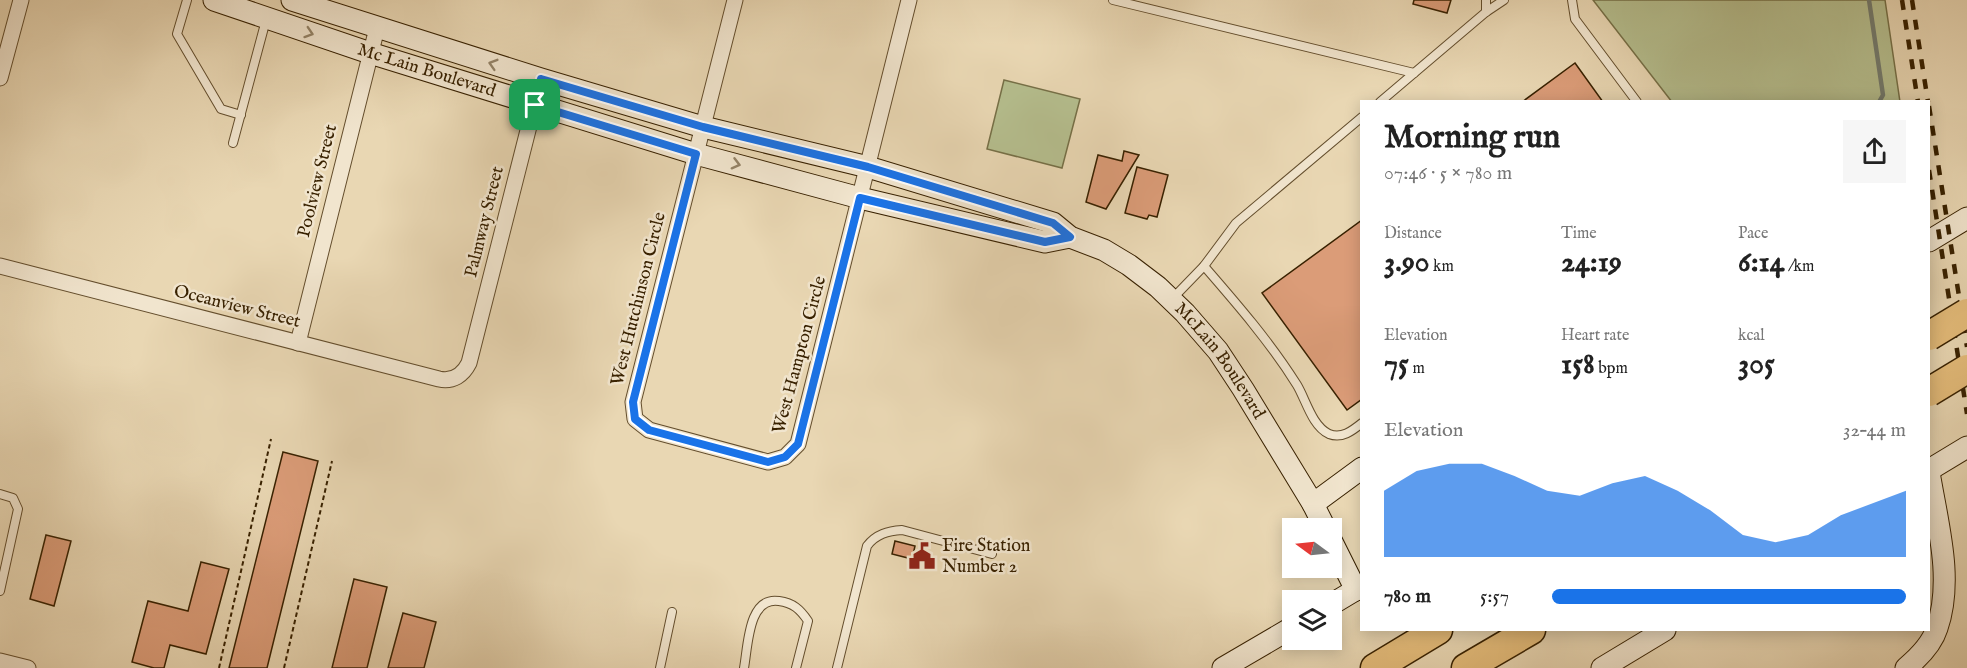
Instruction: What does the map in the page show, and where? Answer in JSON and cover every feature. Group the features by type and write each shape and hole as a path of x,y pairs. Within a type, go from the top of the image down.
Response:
{"highway":[{"path":"1930,335 1967,313"},
{"path":"1930,392 1967,369"},
{"path":"1375,668 1436,631"},
{"path":"1466,668 1529,631"}],"street":[{"path":"0,78 21,0"},
{"name":"Mc Lain Boulevard","path":"214,0 269,9 370,52 696,154 860,198 1045,242 1070,237"},
{"name":"Mc Lain Boulevard","path":"292,0 541,79 703,127 868,167 1053,223 1070,237"},
{"name":"West Hutchinson Circle","path":"695,442 649,430 635,419 633,402 735,0"},
{"name":"West Hampton Circle","path":"695,442 768,462 785,457 798,444 909,0"},
{"name":"Poolview Street","path":"298,343 376,28"},
{"name":"Palmway Street","path":"463,373 469,363 541,79"},
{"path":"976,226 983,202"},
{"path":"1930,240 1967,218"},
{"name":"McLain Boulevard","path":"1070,237 1104,250 1129,265 1185,312 1231,370 1320,518"},
{"name":"Oceanview Street","path":"0,266 444,381 463,373"},
{"path":"1930,470 1967,447"},
{"path":"1313,504 1360,469"},
{"path":"1906,668 1919,657 1937,630 1945,596 1942,548 1930,477"},
{"path":"1342,559 1359,588 1342,598"},
{"path":"1602,668 1663,631"},
{"path":"1223,668 1282,633"},
{"path":"0,661 28,668"}],"lane":[{"path":"187,0 177,34 221,109 241,115"},
{"path":"1113,0 1414,73"},
{"path":"1486,0 1486,12"},
{"path":"1382,100 1486,12 1504,0"},
{"path":"1572,0 1575,19 1636,100"},
{"path":"233,143 269,9"},
{"path":"1172,300 1204,266 1236,223 1360,119"},
{"path":"1204,266 1257,328 1296,385 1319,427 1330,434 1343,436 1360,424"},
{"path":"0,494 13,498 18,509 0,591"},
{"path":"837,668 867,546 877,536 892,530 902,530 992,554"},
{"path":"744,668 754,615 760,606 772,600 787,602 800,609 808,621 796,668"},
{"path":"660,668 672,612"}],"path":[{"path":"219,668 271,439"},
{"path":"284,668 332,461"}],"green space":[{"path":"1593,0 1885,0 1900,100 1670,100"},
{"path":"1004,80 1080,99 1062,168 987,149"}],"building":[{"path":"1414,0 1451,0 1447,13 1413,4"},
{"path":"1575,63 1602,100 1525,100"},
{"path":"1124,151 1139,155 1106,209 1086,202 1098,155 1122,161"},
{"path":"1137,167 1168,175 1157,217 1149,215 1147,219 1125,213"},
{"path":"1360,221 1360,400 1347,410 1262,293"},
{"path":"283,452 318,461 267,668 229,668"},
{"path":"46,535 71,541 54,606 30,599"},
{"path":"895,541 915,546 912,559 892,554"},
{"path":"201,562 229,569 206,654 170,645 164,668 154,668 132,662 148,601 188,611"},
{"path":"354,579 387,587 367,668 332,668"},
{"path":"403,613 436,622 424,668 388,668"}],"waterway":[{"path":"1869,0 1883,95 1880,100"}],"railway":[{"path":"1902,0 1918,100"},
{"path":"1912,0 1928,100"},
{"path":"1930,112 1967,347"},
{"path":"1930,176 1967,414"}],"place":[{"name":"Fire Station Number 2","path":"922,556"}],"route":[{"path":"541,79 703,127 868,167 1053,223 1070,237 1045,242 860,198 798,444 785,457 768,462 649,430 635,419 633,402 696,154 535,105 541,79"}]}
